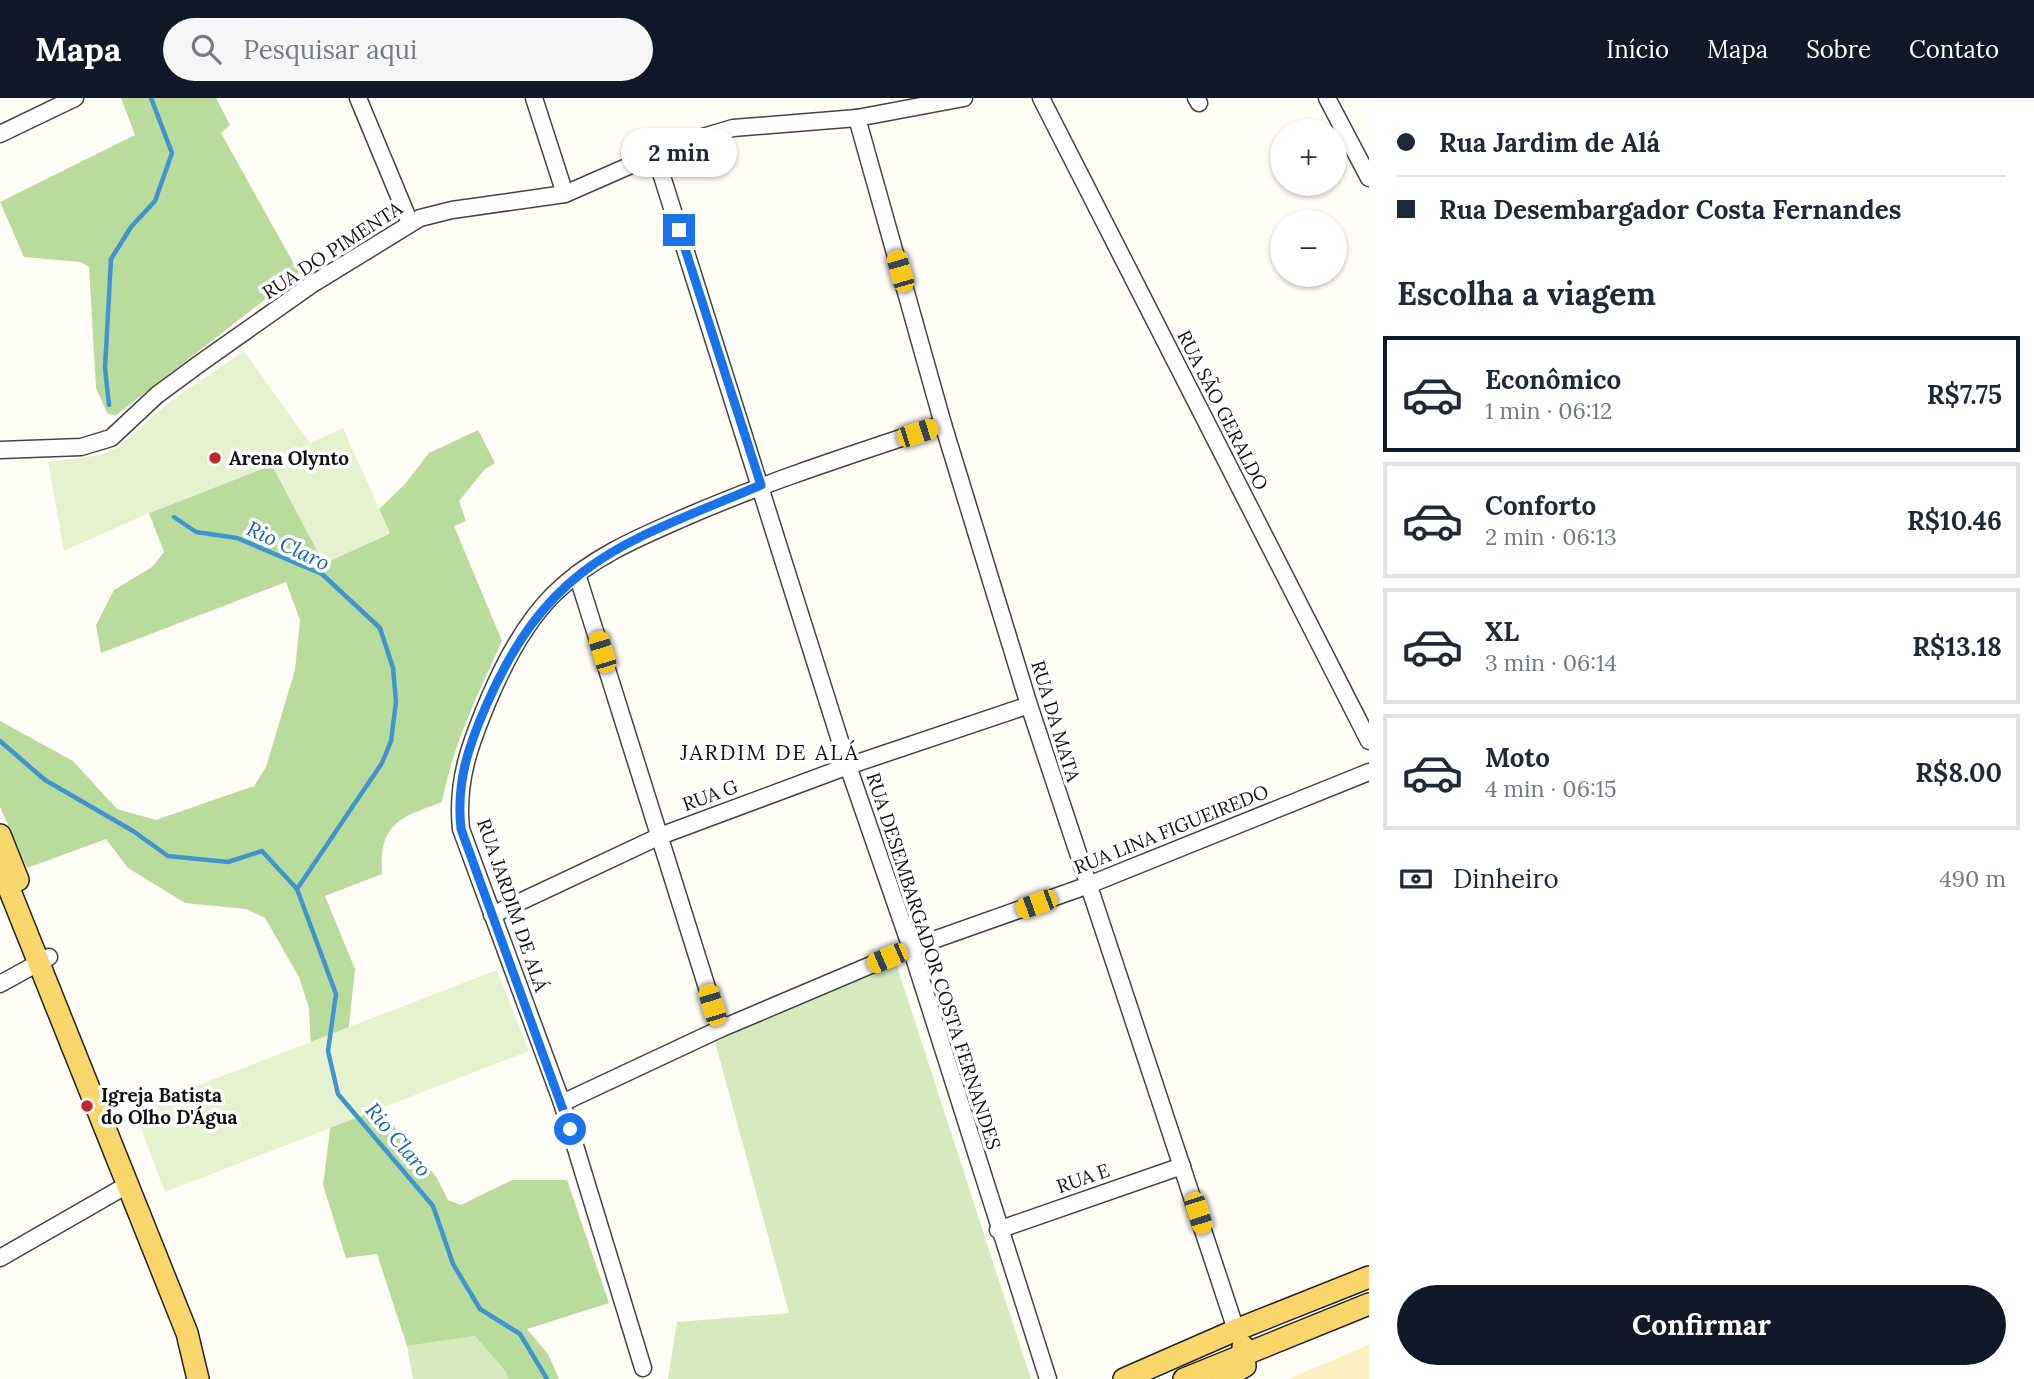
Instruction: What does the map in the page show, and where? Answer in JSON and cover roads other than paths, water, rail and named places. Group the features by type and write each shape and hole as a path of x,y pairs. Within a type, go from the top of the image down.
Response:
{"main road":[{"path":"0,835 43,960"},
{"path":"0,866 43,960 122,1152 129,1184 187,1333 198,1379"},
{"path":"1124,1379 1236,1330 1369,1278"},
{"path":"1184,1379 1369,1304"},
{"path":"1223,1379 1244,1369 1247,1363 1246,1353 1236,1330"}],"street":[{"path":"0,134 75,98"},
{"path":"358,98 410,223"},
{"path":"534,98 565,194"},
{"name":"RUA DO PIMENTA","path":"0,450 81,447 111,438 156,395 199,364 311,285 410,223 453,210 565,194 655,154 704,135 733,128 857,118 964,98"},
{"name":"RUA SÃO GERALDO","path":"1041,98 1369,741"},
{"path":"1327,98 1369,178"},
{"name":"RUA DA MATA","path":"857,118 943,424 1029,705 1086,886 1236,1330"},
{"name":"RUA DESEMBARGADOR COSTA FERNANDES","path":"655,154 848,766 911,948 998,1230 1048,1379"},
{"name":"RUA JARDIM DE ALÁ","path":"643,1368 562,1103 461,829 459,784 464,765 478,723 512,652 554,594 605,554 761,485 943,424"},
{"path":"577,574 720,1029"},
{"name":"RUA G","path":"492,915 660,836 848,766 1029,705"},
{"name":"RUA LINA FIGUEIREDO","path":"562,1103 720,1029 911,948 1086,886 1369,772"},
{"path":"0,984 43,960"},
{"name":"RUA E","path":"998,1230 1182,1166"},
{"path":"0,1258 129,1184"}],"waterway":[{"path":"109,405 105,368 111,259 131,227 155,201 172,153 151,98"},
{"name":"Rio Claro","path":"174,517 196,532 237,538 322,574 380,628 393,668 396,702 391,741 382,763 297,889"},
{"name":"Rio Claro","path":"0,741 45,780 133,831 168,856 228,862 262,851 297,889 336,994 328,1051 338,1094 433,1206 453,1264 480,1309 520,1334 547,1379"}],"place":[{"name":"Arena Olynto","path":"215,458"},
{"name":"Igreja Batista do Olho D'Água","path":"87,1106"}],"district":[{"name":"JARDIM DE ALÁ","path":"770,753"}]}
